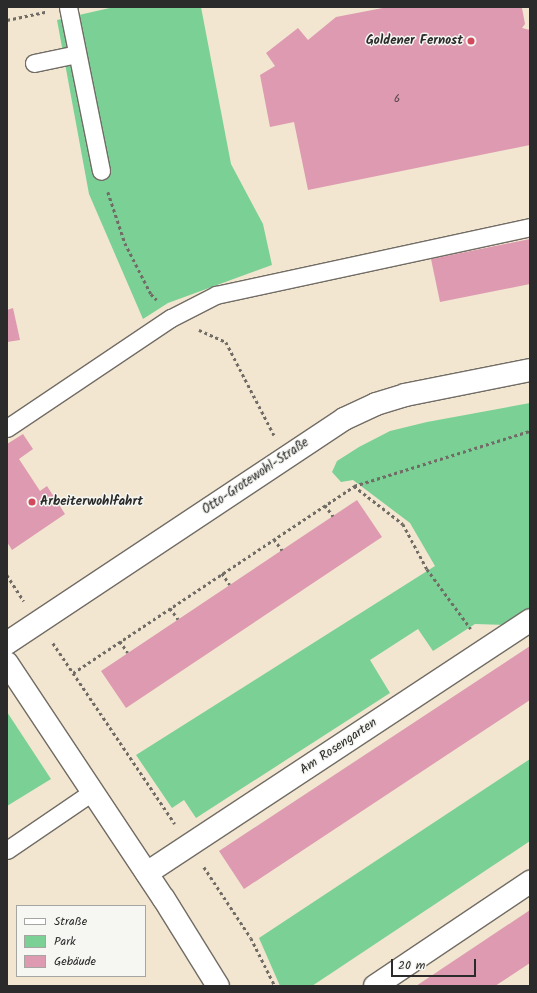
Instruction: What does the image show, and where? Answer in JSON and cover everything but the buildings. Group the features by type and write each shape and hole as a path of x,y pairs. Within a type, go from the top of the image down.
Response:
{"street":[{"name":"Otto-Grotewohl-Straße","path":"7,643 344,419 376,404 405,395 530,370"},
{"name":"Am Rosengarten","path":"147,873 530,620"},
{"path":"7,663 147,873 218,986"},
{"path":"375,986 530,882"}],"lane":[{"path":"68,7 101,171"},
{"path":"34,63 77,54"},
{"path":"7,428 172,318 216,295 530,227"},
{"path":"7,850 92,792"}],"path":[{"path":"7,20 68,7"},
{"path":"73,673 354,486 530,431"},
{"path":"354,486 403,524 427,569 486,649"},
{"path":"325,505 333,516"},
{"path":"274,539 282,550"},
{"path":"222,574 230,585"},
{"path":"7,575 241,922 276,986"},
{"path":"170,608 178,619"},
{"path":"120,641 128,653"}],"green space":[{"path":"114,7 201,7 231,164 263,224 272,265 168,303 143,319 89,194 57,20"},
{"path":"530,403 530,611 507,625 475,624 433,651 418,629 370,660 390,693 196,818 184,800 172,808 136,755 435,566 410,523 353,480 341,482 332,472 337,461 359,447 390,431 427,422"},
{"path":"7,712 51,779 7,806"},
{"path":"530,759 530,841 312,986 280,986 259,938"}],"place":[{"name":"Goldener Fernost","path":"471,41"},
{"name":"Arbeiterwohlfahrt","path":"32,502"}]}
